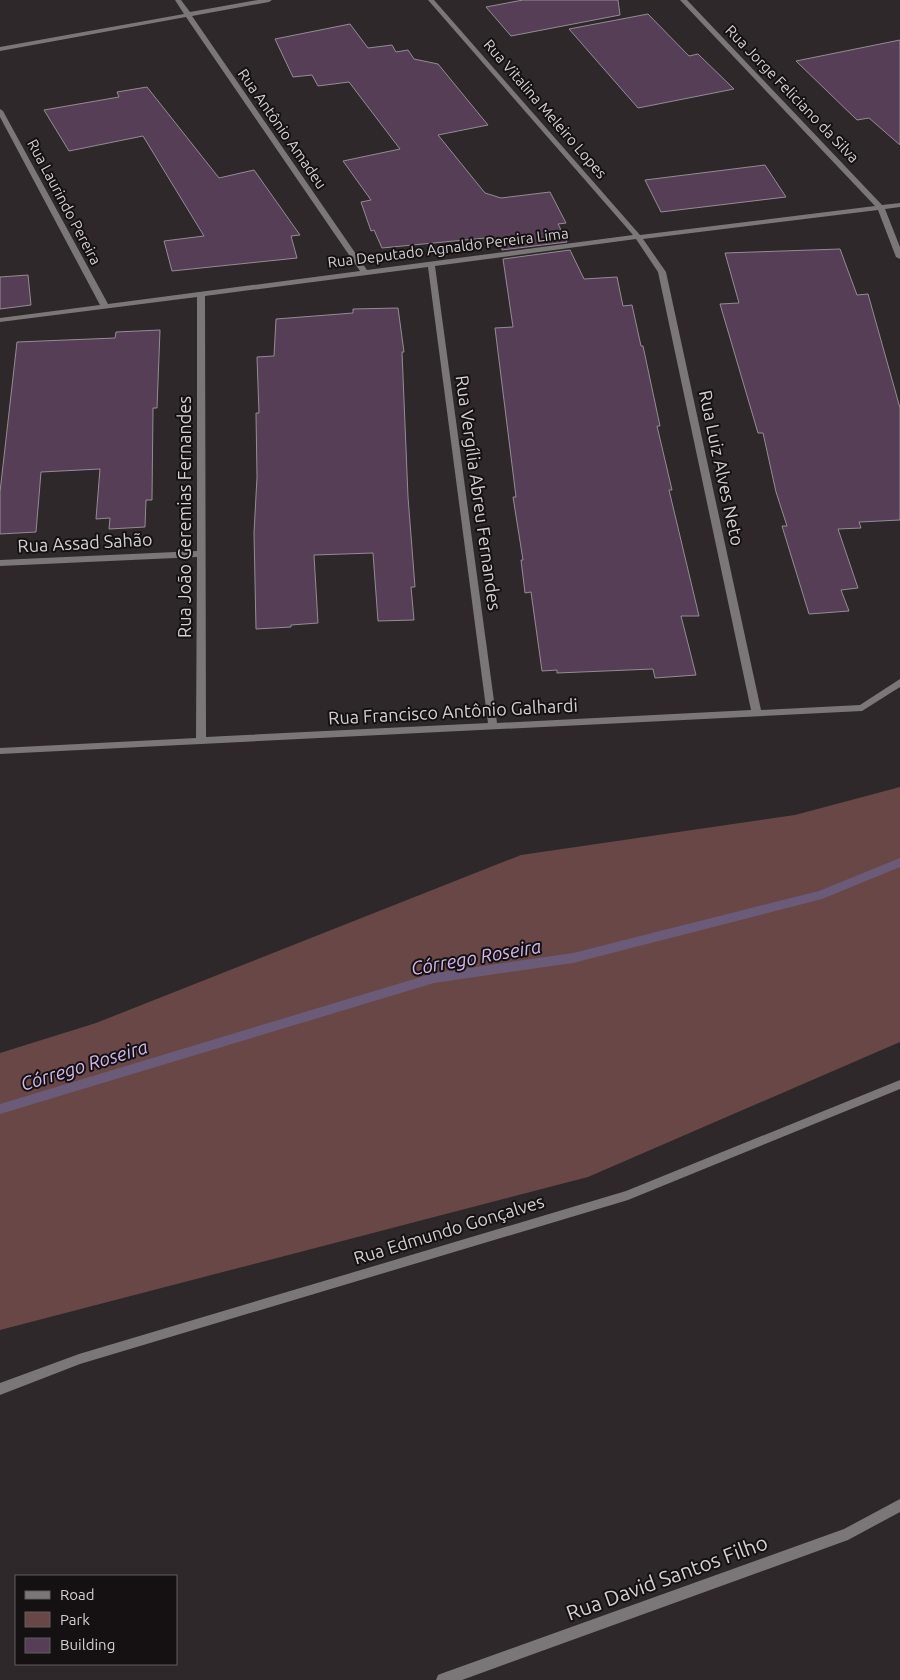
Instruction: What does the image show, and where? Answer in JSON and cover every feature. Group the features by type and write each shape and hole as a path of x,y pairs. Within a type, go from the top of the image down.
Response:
{"street":[{"name":"Rua Antônio Amadeu","path":"178,0 365,273"},
{"path":"0,49 269,0"},
{"name":"Rua Vitalina Meleiro Lopes","path":"431,0 638,237"},
{"name":"Rua Jorge Feliciano da Silva","path":"683,0 881,208"},
{"name":"Rua Laurindo Pereira","path":"0,111 104,306"},
{"name":"Rua Deputado Agnaldo Pereira Lima","path":"0,320 900,205"},
{"path":"881,208 900,257"},
{"name":"Rua Luiz Alves Neto","path":"638,237 662,272 757,714"},
{"name":"Rua Vergília Abreu Fernandes","path":"432,264 493,726"},
{"name":"Rua João Geremias Fernandes","path":"201,294 201,741"},
{"name":"Rua Assad Sahão","path":"0,563 201,554"},
{"name":"Rua Francisco Antônio Galhardi","path":"0,751 862,708 900,682"},
{"name":"Rua Edmundo Gonçalves","path":"0,1389 79,1359 628,1194 900,1084"},
{"name":"Rua David Santos Filho","path":"443,1680 848,1534 900,1505"}],"green space":[{"path":"900,787 900,1042 588,1177 0,1330 0,1053 96,1023 521,855 795,815"}],"building":[{"path":"523,0 618,0 620,15 511,36 486,7"},
{"path":"648,14 689,56 698,54 734,89 638,108 569,29"},
{"path":"350,24 368,48 392,45 396,52 408,50 414,59 438,64 488,125 438,135 485,193 501,198 550,192 566,223 558,224 567,242 502,250 501,238 486,240 485,238 382,248 374,230 371,231 361,202 371,200 343,161 400,149 349,82 318,86 312,75 293,77 275,39"},
{"path":"900,40 900,145 869,118 857,120 796,61"},
{"path":"147,87 219,178 254,170 300,235 291,236 297,258 172,271 164,241 204,236 143,136 69,151 44,110 119,97 117,92"},
{"path":"765,165 786,197 661,212 645,180"},
{"path":"840,249 857,295 868,294 900,408 900,520 859,522 861,528 838,529 858,588 841,590 849,611 809,614 782,526 787,526 776,492 763,433 758,433 720,304 739,303 725,253"},
{"path":"570,250 584,279 617,277 623,306 632,305 660,426 657,426 672,490 669,490 699,616 681,616 696,675 655,678 653,669 557,673 557,670 542,671 531,592 525,593 521,560 523,560 513,497 516,497 495,328 513,327 503,259"},
{"path":"28,275 31,305 0,309 0,277"},
{"path":"398,308 404,352 402,352 408,497 415,587 411,587 414,620 378,621 373,553 314,555 318,623 256,629 254,533 257,477 256,413 259,413 257,357 274,356 276,319 353,313 353,309"},
{"path":"160,330 157,408 153,408 152,500 146,500 145,527 109,529 110,518 96,519 100,469 41,472 36,532 0,534 0,492 17,342 115,338 116,332"}],"waterway":[{"name":"Córrego Roseira","path":"0,1109 434,978 573,958 822,895 900,862"}]}
